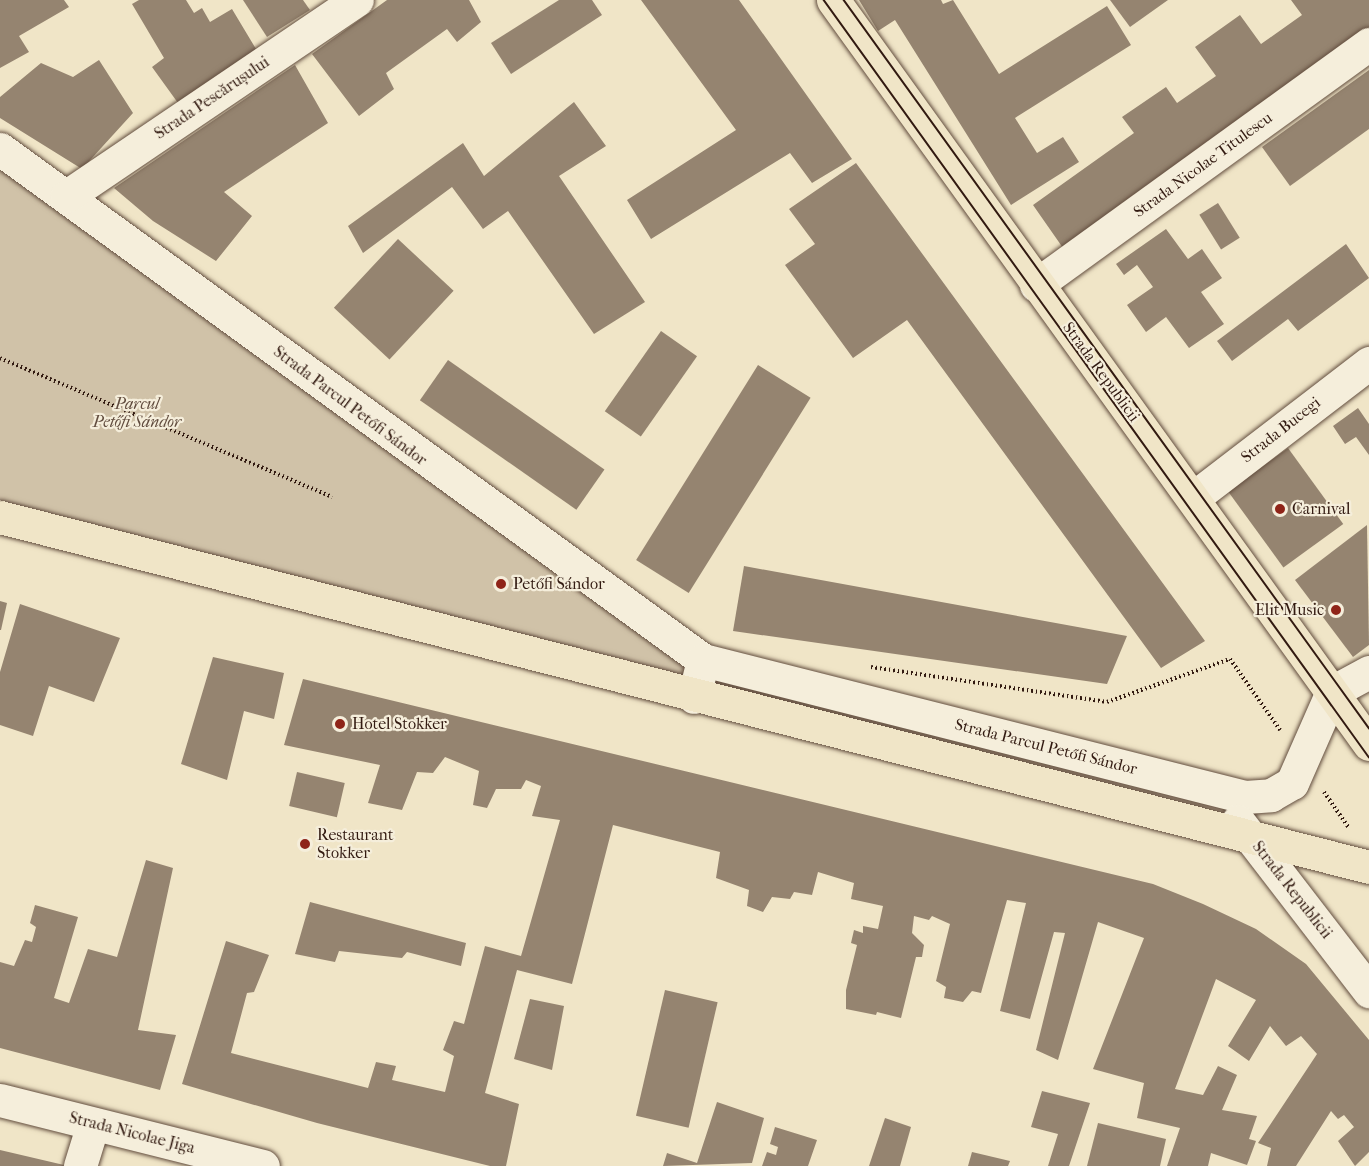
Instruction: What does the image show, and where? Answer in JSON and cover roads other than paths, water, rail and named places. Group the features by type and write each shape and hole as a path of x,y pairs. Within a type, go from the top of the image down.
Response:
{"main road":[{"name":"Strada Republicii","path":"832,0 1369,744"},
{"path":"0,517 1252,840 1369,867"}],"street":[{"name":"Strada Pescărușului","path":"67,196 357,0"},
{"name":"Strada Nicolae Titulescu","path":"1036,285 1369,44"},
{"name":"Strada Parcul Petőfi Sándor","path":"0,149 444,475 703,660 1245,797 1271,795 1292,783 1332,692"},
{"name":"Strada Bucegi","path":"1193,498 1369,363"},
{"path":"694,697 703,660"},
{"path":"1332,692 1369,672"},
{"name":"Strada Republicii","path":"1215,790 1369,991"},
{"name":"Strada Nicolae Jiga","path":"0,1100 263,1166"},
{"path":"80,1166 93,1124"}],"tram line":[{"path":"824,0 1369,757"},
{"path":"844,0 1369,728"}],"place":[{"name":"Carnival","path":"1280,509"},
{"name":"Petőfi Sándor","path":"501,584"},
{"name":"Elit Music","path":"1336,610"},
{"name":"Hotel Stokker","path":"340,724"},
{"name":"Restaurant Stokker","path":"305,844"}],"park label":[{"name":"Parcul Petőfi Sándor","path":"137,413"}]}
